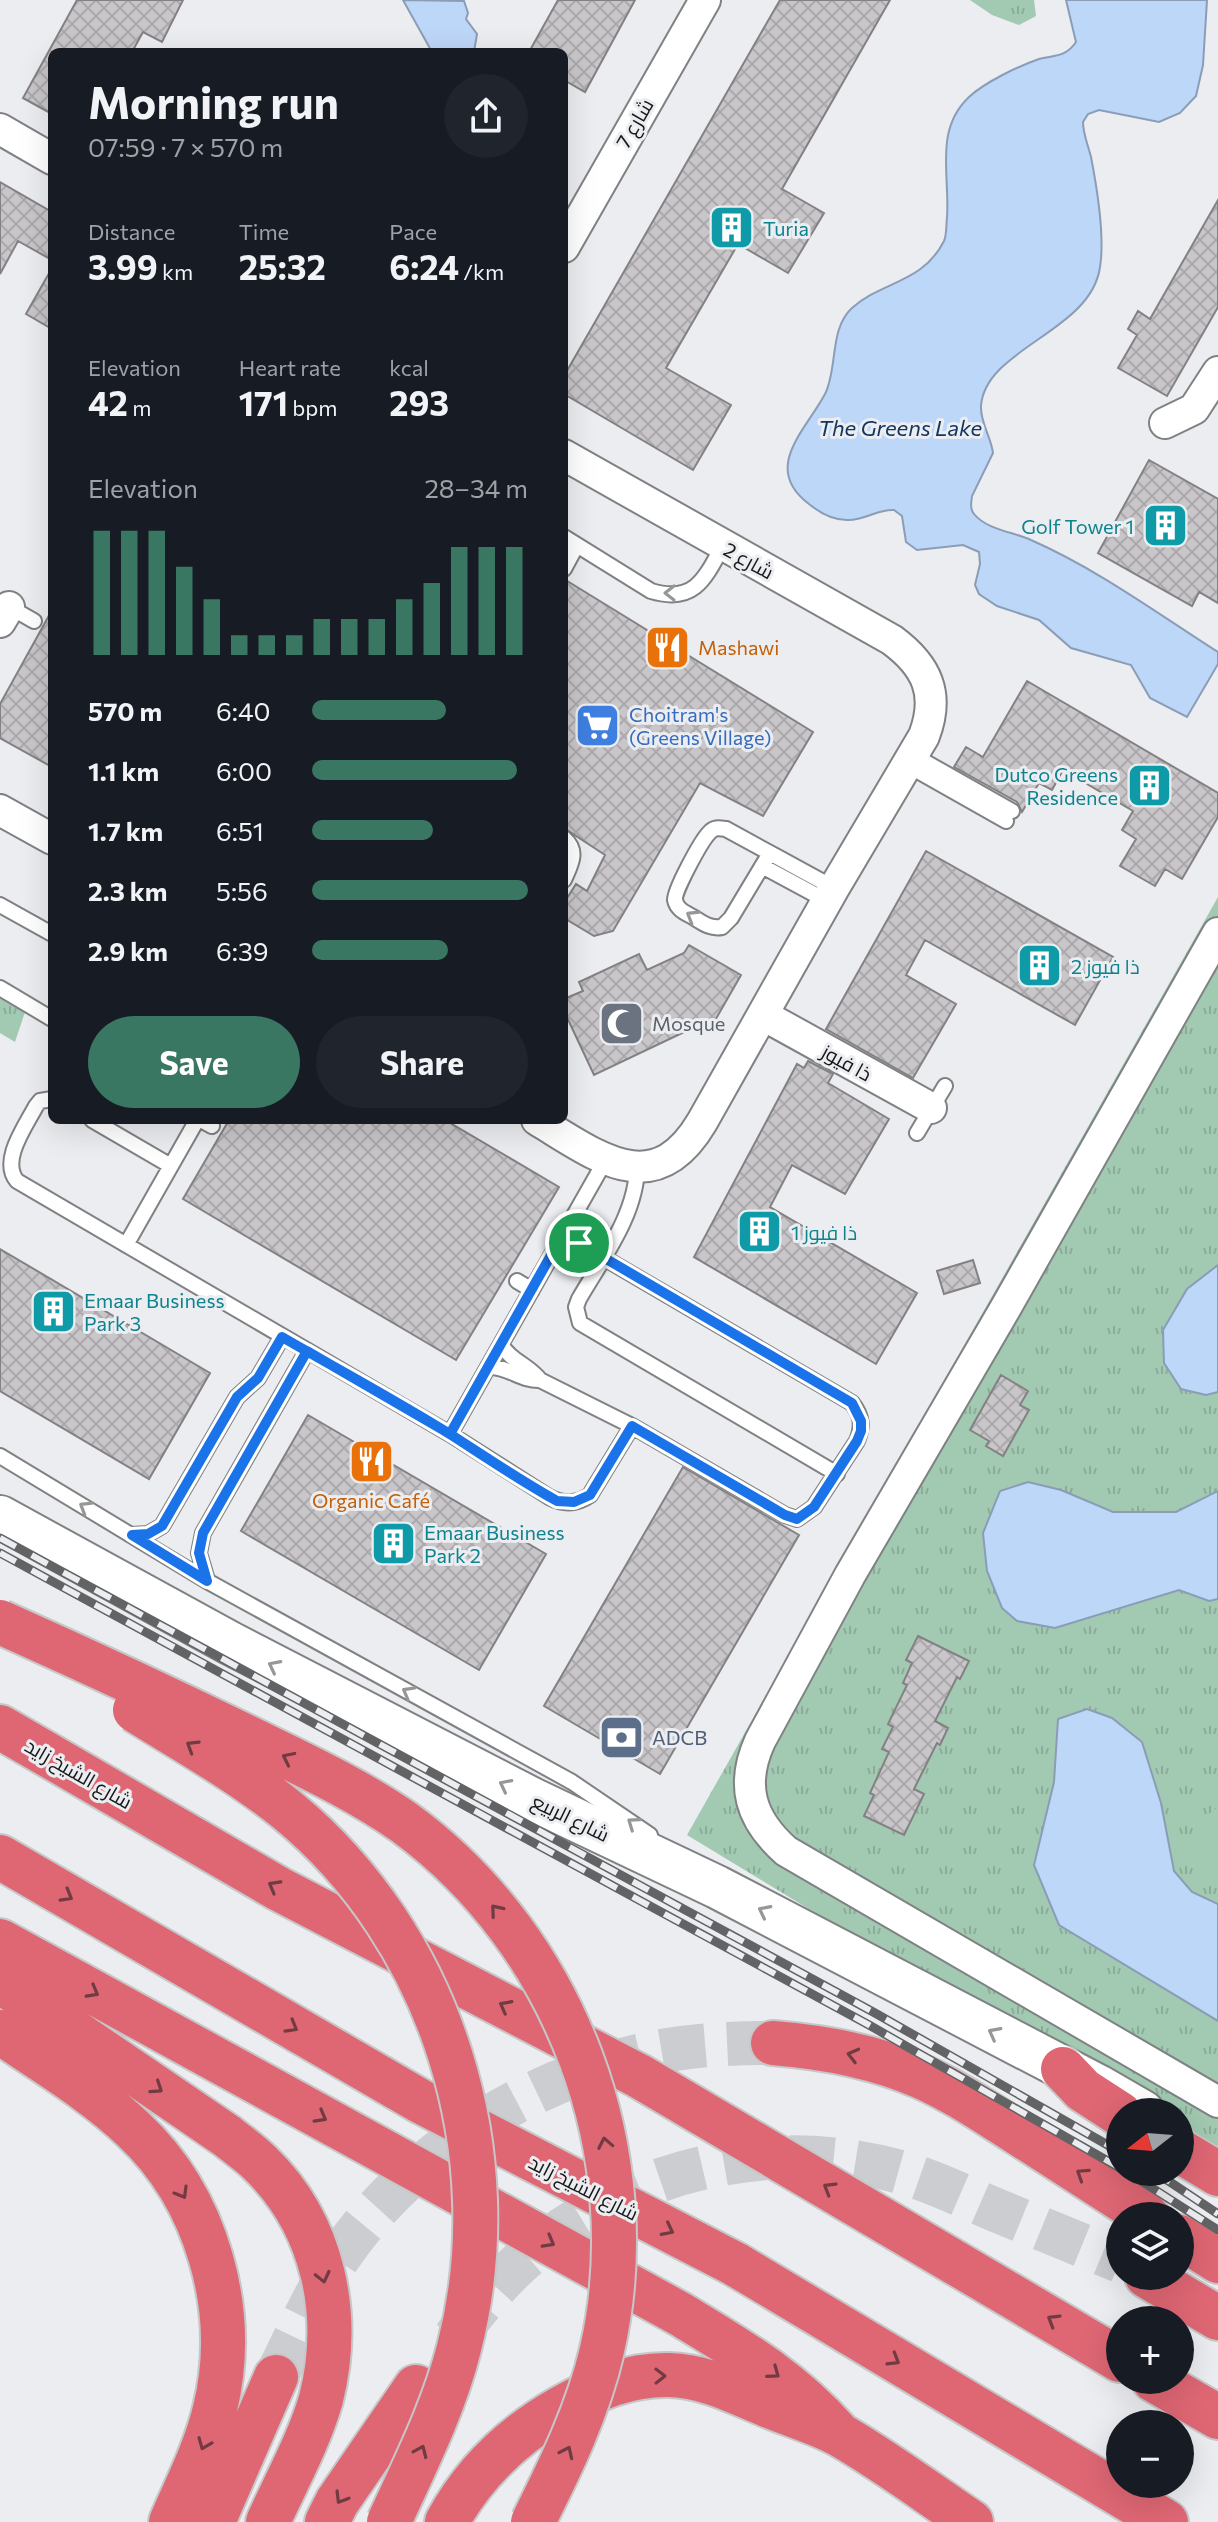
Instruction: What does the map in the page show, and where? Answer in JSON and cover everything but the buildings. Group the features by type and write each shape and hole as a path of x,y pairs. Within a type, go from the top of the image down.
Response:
{"highway":[{"path":"0,1624 244,1778 287,1810 363,1888 420,1979 442,2029 458,2080 469,2133 475,2187 476,2241 470,2295 459,2348 443,2399 389,2522"},
{"path":"0,1624 115,1674 303,1765 403,1822 436,1849 496,1910 544,1979 581,2056 604,2138 611,2180 614,2265 607,2321 591,2390 578,2430 533,2522"},
{"name":"شارع الشيخ زايد","path":"0,1727 279,1889 639,2076 1106,2352"},
{"name":"شارع الشيخ زايد","path":"0,1857 420,2101 735,2264 1163,2521"},
{"path":"0,1941 680,2314 774,2373 797,2391 838,2433 971,2522"},
{"path":"0,1981 227,2136 261,2163 289,2196 310,2233 324,2274 331,2316 329,2359 320,2402 268,2522"},
{"path":"0,2032 90,2093 135,2131 173,2177 195,2216 211,2258 222,2316 221,2376 208,2434 171,2522"},
{"path":"773,2043 848,2053 921,2077 955,2094 1125,2202"},
{"path":"1063,2069 1083,2090 1106,2105"},
{"path":"1194,2159 1218,2174"},
{"path":"1194,2246 1218,2261"},
{"path":"1171,2290 1218,2318"},
{"path":"447,2522 473,2480 492,2459 537,2423 601,2387 646,2376 670,2375 715,2383 838,2433"},
{"path":"213,2522 276,2377"},
{"path":"327,2522 337,2502 416,2387"},
{"path":"1178,2394 1218,2417"},
{"path":"472,2522 495,2477 537,2423"}],"main road":[{"name":"شارع الربيع","path":"0,1517 230,1643 504,1785 717,1887 1119,2098"},
{"path":"1194,2142 1218,2157"}],"street":[{"name":"شارع 7","path":"568,240 705,0"},
{"path":"0,129 48,157"},
{"path":"1165,423 1194,409 1218,372"},
{"name":"شارع 2","path":"568,457 905,650 925,676 930,690 930,721 910,760"},
{"path":"544,1124 605,1161 637,1166 655,1165 683,1151 694,1137 830,894 910,760"},
{"path":"0,810 48,837"},
{"path":"1218,933 850,1575 760,1741 752,1760 749,1780 759,1820 786,1851 1218,2102"},
{"name":"ذا فيوز","path":"763,1015 928,1107"}],"lane":[{"path":"571,541 651,591 665,595 680,595 693,589 704,579 723,545"},
{"path":"910,760 1009,816"},
{"path":"766,859 731,918 722,927 709,926 677,905 678,887 705,838 714,829 726,829 766,859 830,894"},
{"path":"568,841 573,856 568,869"},
{"path":"0,905 48,932"},
{"path":"0,988 48,1017"},
{"path":"48,1100 40,1101 36,1106 9,1155 7,1162 11,1176 450,1434 549,1497 566,1503 590,1495 632,1426"},
{"path":"99,1124 171,1166"},
{"path":"126,1245 171,1166 202,1124"},
{"path":"450,1434 605,1161"},
{"path":"637,1166 636,1188 629,1208 576,1307 580,1323 837,1474"},
{"path":"488,1367 501,1367 530,1380 540,1380 632,1426 785,1515 797,1519 814,1507 837,1474 861,1431 861,1421 852,1403 563,1234"},
{"path":"515,1286 529,1294"},
{"path":"132,1535 148,1534 162,1526 237,1397 262,1372 282,1337"},
{"path":"501,1344 508,1355 534,1372 540,1380"},
{"path":"207,1581 199,1553 203,1533 307,1351"},
{"path":"262,1372 287,1386"},
{"path":"0,1456 207,1581 572,1782 717,1887"}],"green space":[{"path":"970,0 1034,0 1036,16 1019,25 992,15"},
{"path":"1218,897 1218,2158 1194,2143 1194,2098 1120,2098 687,1835"},
{"path":"0,996 25,1012 15,1042 0,1033"},
{"path":"1218,1807 1218,1881 1213,1880 1200,1853 1196,1824"}],"water":[{"path":"403,0 464,1 468,13 466,19 477,34 475,48 430,48"},
{"name":"The Greens Lake","path":"1066,0 1207,0 1203,65 1196,96 1180,113 1159,122 1099,110 1088,114 1083,122 1100,212 1100,267 1092,289 1078,308 1000,369 987,386 981,412 993,453 972,496 971,508 986,524 1031,540 1079,564 1218,652 1218,664 1187,717 1150,698 1131,665 1071,648 1039,620 997,606 979,594 975,585 980,564 979,552 963,545 917,550 906,542 902,516 894,510 853,520 832,517 809,504 795,490 789,477 788,463 792,449 829,384 837,338 845,317 864,299 914,274 935,255 944,241 947,138 958,110 976,91 993,80 1031,62 1064,53 1072,47 1076,42"},
{"path":"1218,1265 1218,1392 1206,1395 1181,1389 1164,1363 1163,1330 1187,1289"},
{"path":"1028,1482 1061,1490 1113,1512 1176,1512 1218,1491 1218,1599 1209,1601 1179,1590 1055,1628 1017,1621 1002,1608 987,1571 983,1533 1000,1491"},
{"path":"1087,1709 1112,1718 1142,1742 1161,1803 1174,1871 1192,1892 1218,1904 1218,2021 1059,1925 1034,1865 1054,1782 1058,1719"}],"tunnel":[{"path":"276,2377 335,2263 363,2225 395,2190 470,2129 555,2083 600,2066 678,2048 773,2043"},
{"path":"454,2338 513,2269 576,2220 619,2197 665,2179 712,2166 761,2159 810,2158 859,2163 907,2174 1106,2255"}],"railway":[{"path":"0,1538 875,2013 1106,2144"},
{"path":"0,1553 869,2025 1106,2160"},
{"path":"1149,2186 1218,2230"},
{"path":"1176,2186 1218,2214"}],"place":[{"name":"Turia","path":"732,228"},
{"name":"Golf Tower 1","path":"1165,526"},
{"name":"Mashawi","path":"667,647"},
{"name":"Choitram's (Greens Village)","path":"598,726"},
{"name":"Dutco Greens Residence","path":"1149,786"},
{"name":"ذا فيوز 2","path":"1040,966"},
{"name":"Mosque","path":"621,1023"},
{"name":"ذا فيوز 1","path":"760,1232"},
{"name":"Emaar Business Park 3","path":"53,1311"},
{"name":"Organic Café","path":"371,1461"},
{"name":"Emaar Business Park 2","path":"393,1543"},
{"name":"ADCB","path":"621,1737"}],"route":[{"path":"579,1243 563,1234 450,1434 307,1351 203,1533 199,1553 207,1581 132,1535 148,1534 162,1526 237,1397 258,1378 282,1337 307,1351 379,1393 450,1434 557,1501 574,1502 590,1495 632,1426 785,1515 797,1519 814,1507 861,1431 858,1411 852,1403 579,1243"}]}
